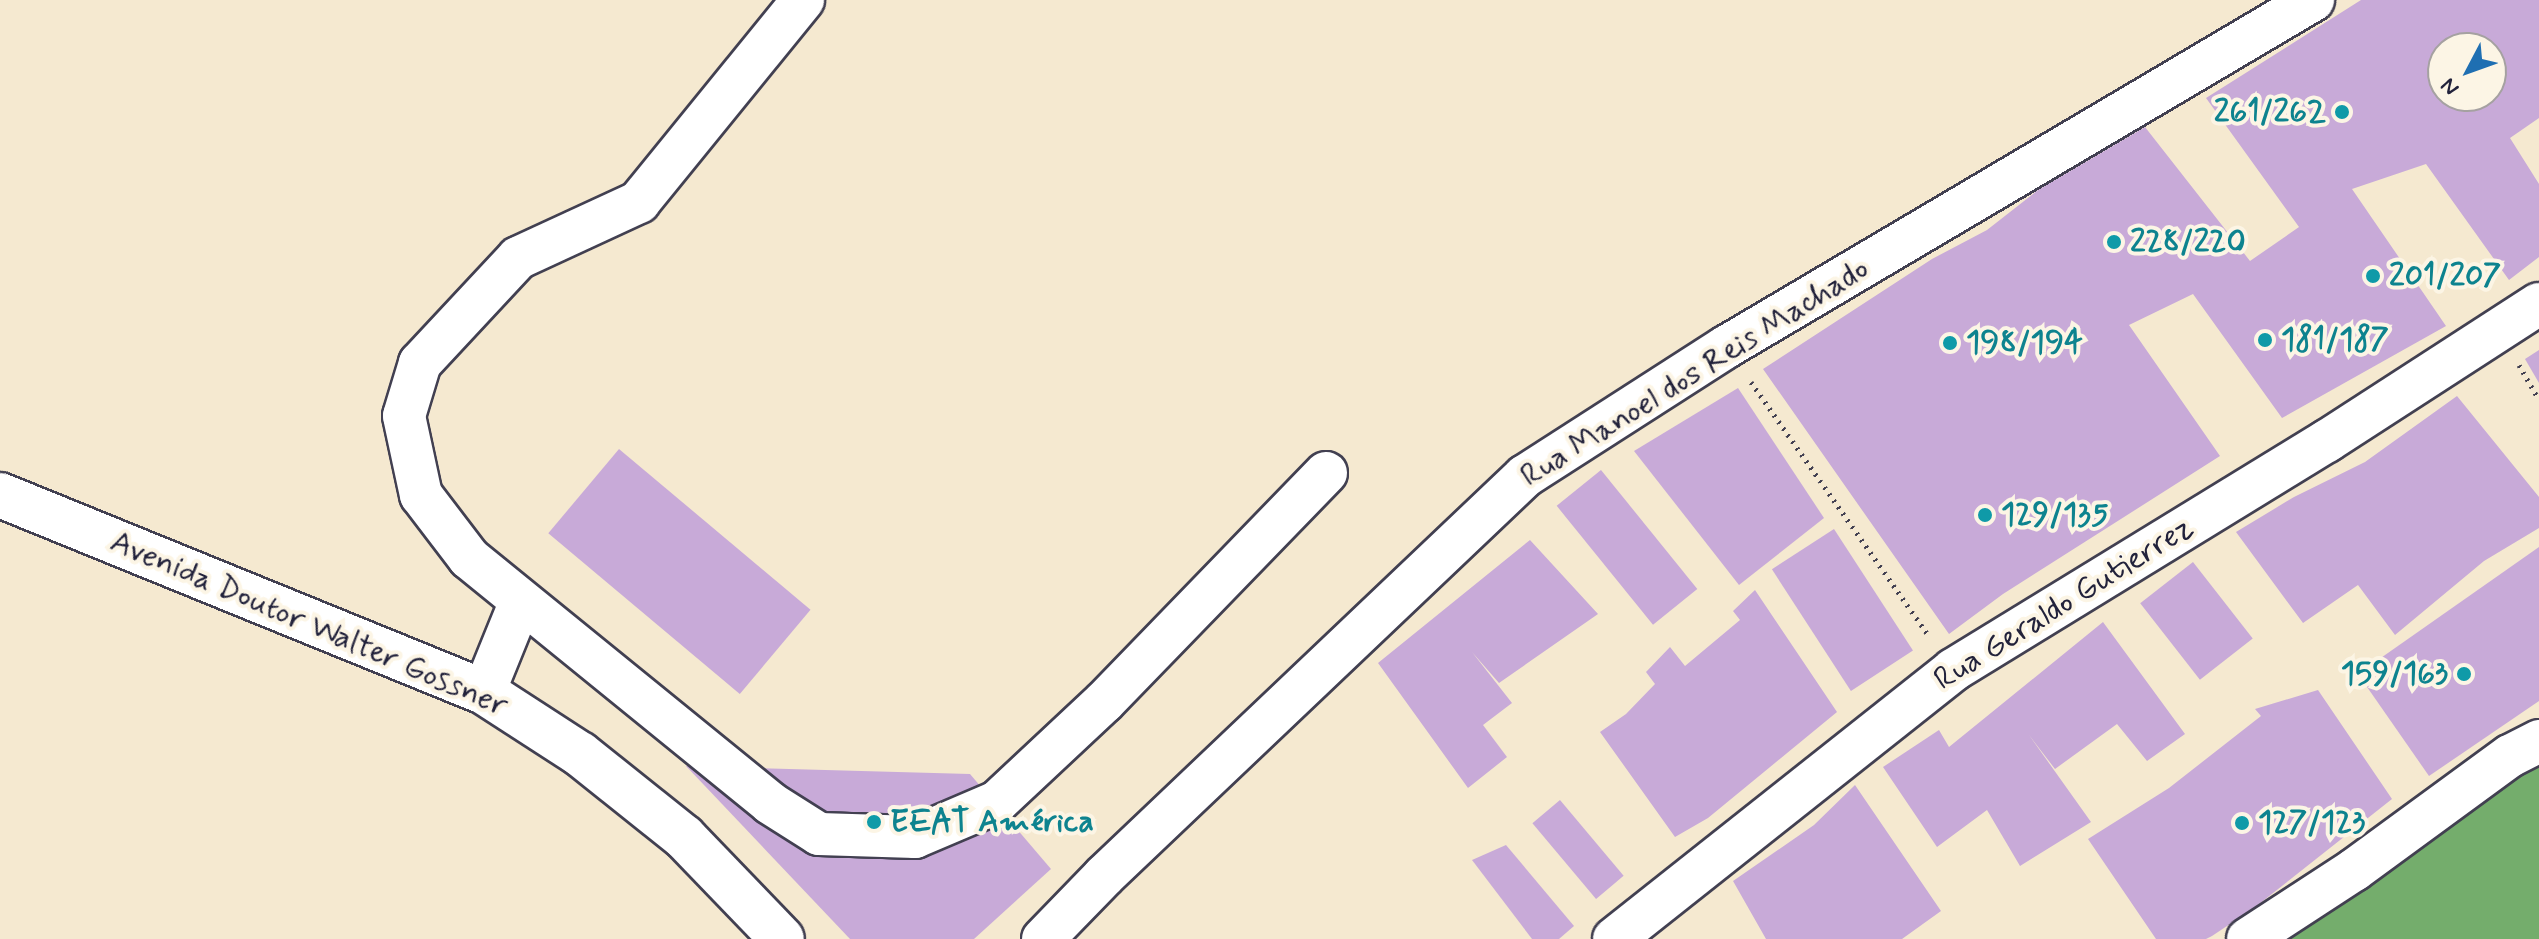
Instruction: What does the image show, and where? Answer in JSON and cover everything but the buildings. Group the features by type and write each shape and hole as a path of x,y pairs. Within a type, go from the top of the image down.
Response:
{"main road":[{"name":"Avenida Doutor Walter Gossner","path":"0,495 484,692 580,754 684,837 782,939"}],"street":[{"path":"803,0 639,202 518,258 420,363 404,416 421,495 469,558 770,803 819,834 915,837 997,802 1104,702 1326,473"},
{"name":"Rua Manoel dos Reis Machado","path":"1043,939 1104,876 1525,476 1726,347 2313,0"},
{"name":"Rua Geraldo Gutierrez","path":"1614,939 1953,670 2327,441 2539,304"},
{"path":"484,692 521,601"},
{"path":"2248,939 2354,870 2510,756 2539,741"}],"path":[{"path":"1726,347 1953,670"},
{"path":"2514,358 2539,399"}],"green space":[{"path":"2539,751 2539,939 2249,939"}],"place":[{"name":"261/262","path":"2342,112"},
{"name":"228/220","path":"2114,242"},
{"name":"201/207","path":"2373,276"},
{"name":"181/187","path":"2265,340"},
{"name":"198/194","path":"1950,343"},
{"name":"129/135","path":"1985,515"},
{"name":"159/163","path":"2464,674"},
{"name":"EEAT América","path":"874,822"},
{"name":"127/123","path":"2242,823"}]}
